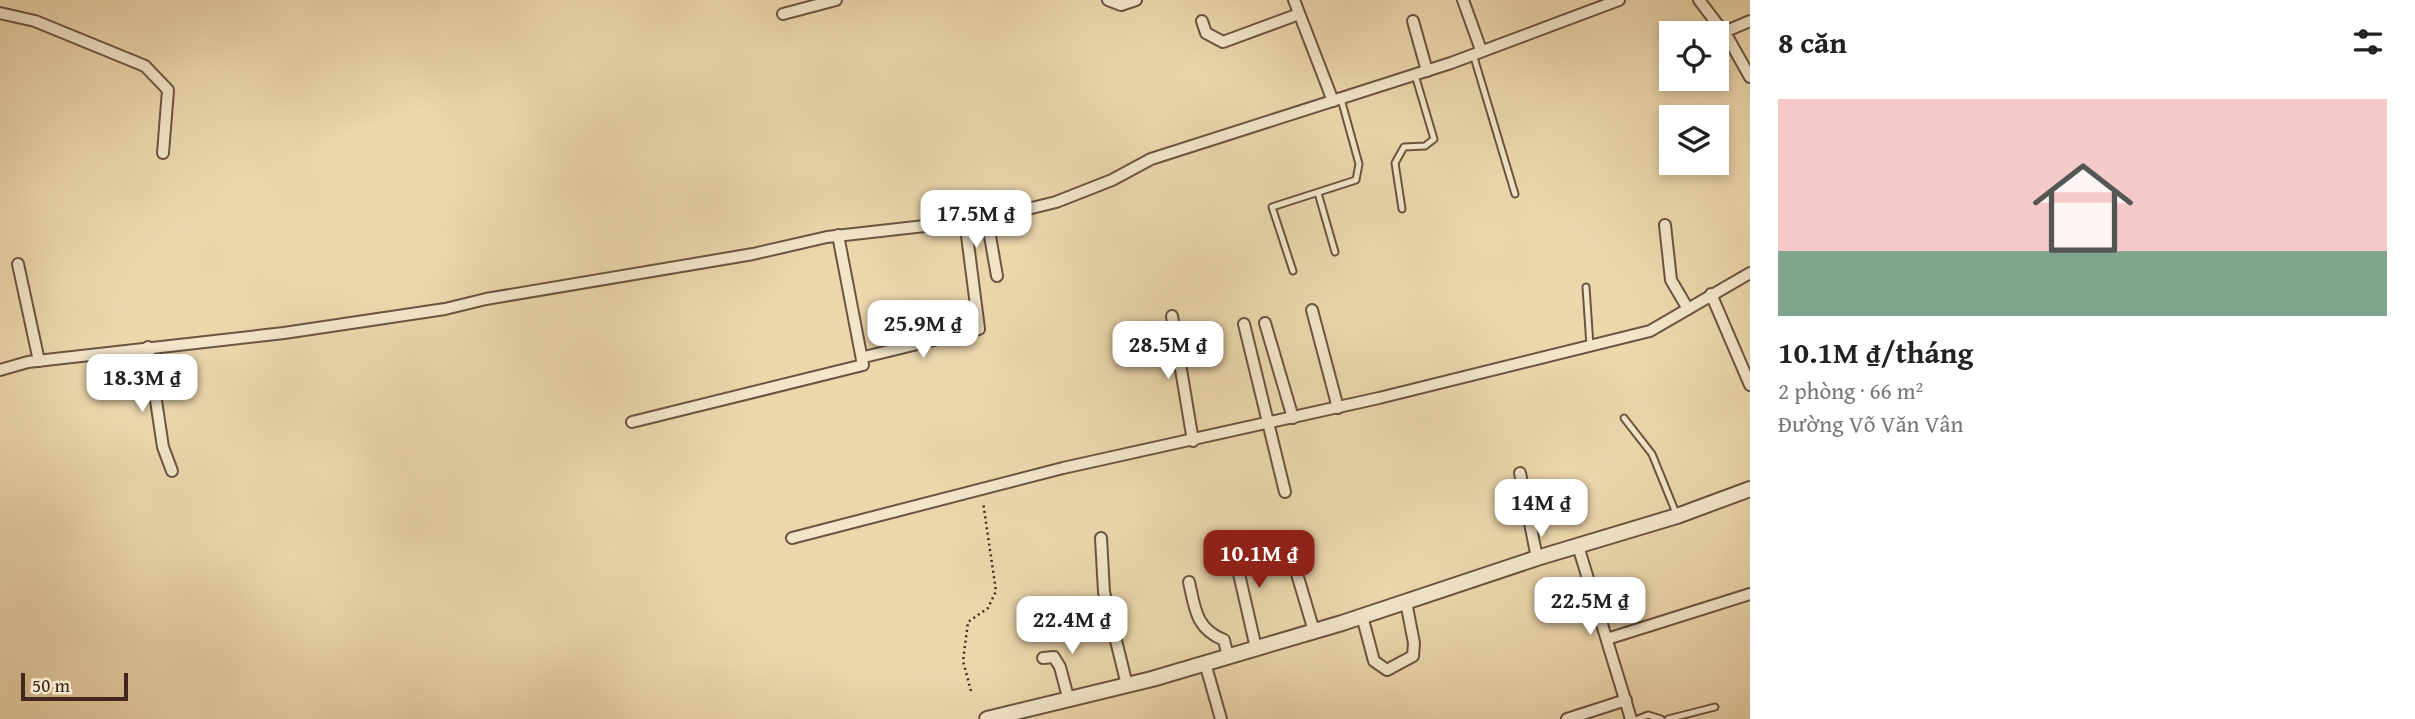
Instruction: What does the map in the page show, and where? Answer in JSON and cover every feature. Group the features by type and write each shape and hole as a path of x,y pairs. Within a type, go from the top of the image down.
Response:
{"street":[{"path":"783,14 836,0"},
{"path":"1108,0 1121,5 1136,0"},
{"path":"1294,0 1337,100"},
{"path":"1463,0 1477,52"},
{"path":"0,370 39,361 284,333 445,309 486,299 753,254 838,235 988,219 1056,202 1112,180 1151,159 1427,71 1619,0"},
{"path":"1699,0 1715,21"},
{"path":"0,13 35,21 145,66 169,90 163,153"},
{"path":"1202,22 1206,33 1223,42 1299,14"},
{"path":"1412,21 1427,71"},
{"path":"1729,30 1750,21"},
{"path":"1729,41 1750,77"},
{"path":"988,219 997,276"},
{"path":"864,357 979,329 965,220"},
{"path":"1665,225 1671,280 1688,309"},
{"path":"632,422 860,367 865,361 838,235"},
{"path":"18,264 39,361"},
{"path":"792,538 979,492 1063,468 1338,408 1650,331 1750,273"},
{"path":"1711,294 1750,385"},
{"path":"1312,310 1338,408"},
{"path":"1172,316 1193,441"},
{"path":"1265,323 1293,418"},
{"path":"1244,324 1285,492"},
{"path":"148,347 163,447 172,471"},
{"path":"1520,473 1537,558"},
{"path":"987,719 1016,714 1068,697 1127,685 1228,657 1677,516 1750,489"},
{"path":"1101,538 1104,592 1127,685"},
{"path":"1231,539 1256,648"},
{"path":"1578,546 1631,719"},
{"path":"1289,547 1314,631"},
{"path":"1189,582 1198,623 1213,635 1224,639 1228,657"},
{"path":"1607,639 1750,594"},
{"path":"1362,616 1374,661 1387,670 1413,656 1414,643 1406,602"},
{"path":"1043,658 1054,657 1060,667 1068,697"},
{"path":"1205,663 1221,719"},
{"path":"1567,719 1626,701"}],"lane":[{"path":"1477,52 1515,194"},
{"path":"1402,209 1395,163 1404,147 1425,146 1434,139 1415,75"},
{"path":"1293,271 1272,207 1356,180 1359,164 1337,100"},
{"path":"1318,192 1335,252"},
{"path":"1586,287 1590,346"},
{"path":"1624,418 1652,454 1677,516"},
{"path":"1668,719 1715,707"},
{"path":"1638,719 1648,715 1661,719"}],"path":[{"path":"971,691 963,661 968,622 988,608 996,590 979,492"}]}
